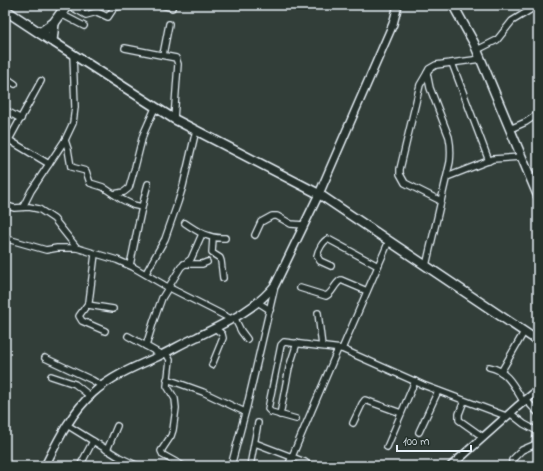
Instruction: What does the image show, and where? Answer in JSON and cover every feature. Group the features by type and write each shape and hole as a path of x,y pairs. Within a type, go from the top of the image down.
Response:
{"highway":[{"path":"40,33 54,24 67,5"},
{"path":"6,13 52,41 54,24"}],"main road":[{"path":"453,5 477,50 538,196"},
{"path":"52,41 174,119 319,194 538,341"}],"street":[{"path":"67,5 86,15 97,12 108,17 114,8 124,5"},
{"path":"162,5 172,8"},
{"path":"231,466 275,285 319,194 393,24 398,5"},
{"path":"477,50 497,40 512,21 530,10 535,5"},
{"path":"61,14 84,26"},
{"path":"163,55 169,24"},
{"path":"125,48 174,57 178,60 174,119"},
{"path":"24,207 31,191 65,140 73,123 75,107 73,55"},
{"path":"441,201 406,182 400,174 420,85 431,67 481,59"},
{"path":"452,63 489,161"},
{"path":"426,266 447,177 451,144 430,88 427,73"},
{"path":"5,77 15,84"},
{"path":"5,147 41,81"},
{"path":"114,194 124,192 128,188 143,135 155,108"},
{"path":"5,110 21,119"},
{"path":"510,129 526,122 538,114"},
{"path":"146,273 165,239 180,197 187,173 196,130"},
{"path":"9,140 49,164"},
{"path":"65,140 71,167 86,171 90,183 103,187 133,205 142,208"},
{"path":"447,177 489,161 500,158 521,156"},
{"path":"130,265 148,184"},
{"path":"5,213 7,206 34,207 51,216 77,248"},
{"path":"255,235 261,222 272,216 277,216 292,224 304,224"},
{"path":"185,223 202,234 213,238 225,238"},
{"path":"146,346 156,311 162,298 180,267 190,259 202,234"},
{"path":"213,238 212,253 221,261 223,278"},
{"path":"331,266 320,261 317,256 320,248 328,239 378,266"},
{"path":"11,240 46,250 57,248 77,248 130,265 146,273 169,288 233,318 247,339"},
{"path":"288,466 389,241"},
{"path":"95,254 90,299 88,305 80,313 80,318 82,321 105,330"},
{"path":"184,264 202,264 207,262"},
{"path":"300,288 326,296 330,294 341,280 367,291"},
{"path":"45,466 73,416 90,396 102,386 114,378 164,354 250,309 275,285"},
{"path":"259,302 270,310"},
{"path":"88,305 113,309"},
{"path":"318,313 322,346"},
{"path":"212,365 223,338 222,334 215,328"},
{"path":"501,372 524,332"},
{"path":"128,336 164,354 170,360 167,386 173,394 176,403 175,419 171,436 161,451 163,455 183,466"},
{"path":"296,418 271,412 267,406 281,345 284,342 340,349 438,391 508,415 524,424 538,429 537,446 522,450 512,460 512,464 514,466"},
{"path":"280,415 289,368 297,343"},
{"path":"45,358 102,386"},
{"path":"489,367 497,369 501,372 538,413"},
{"path":"51,376 75,384 90,396"},
{"path":"167,379 203,392 245,412"},
{"path":"387,447 414,381"},
{"path":"452,466 483,437 538,390"},
{"path":"419,432 438,391"},
{"path":"353,423 365,400 401,413"},
{"path":"464,400 459,414 459,420 483,437"},
{"path":"250,466 258,423"},
{"path":"67,425 107,450 138,466"},
{"path":"107,450 117,426"},
{"path":"81,464 93,441"},
{"path":"255,443 305,462 309,466"}]}
